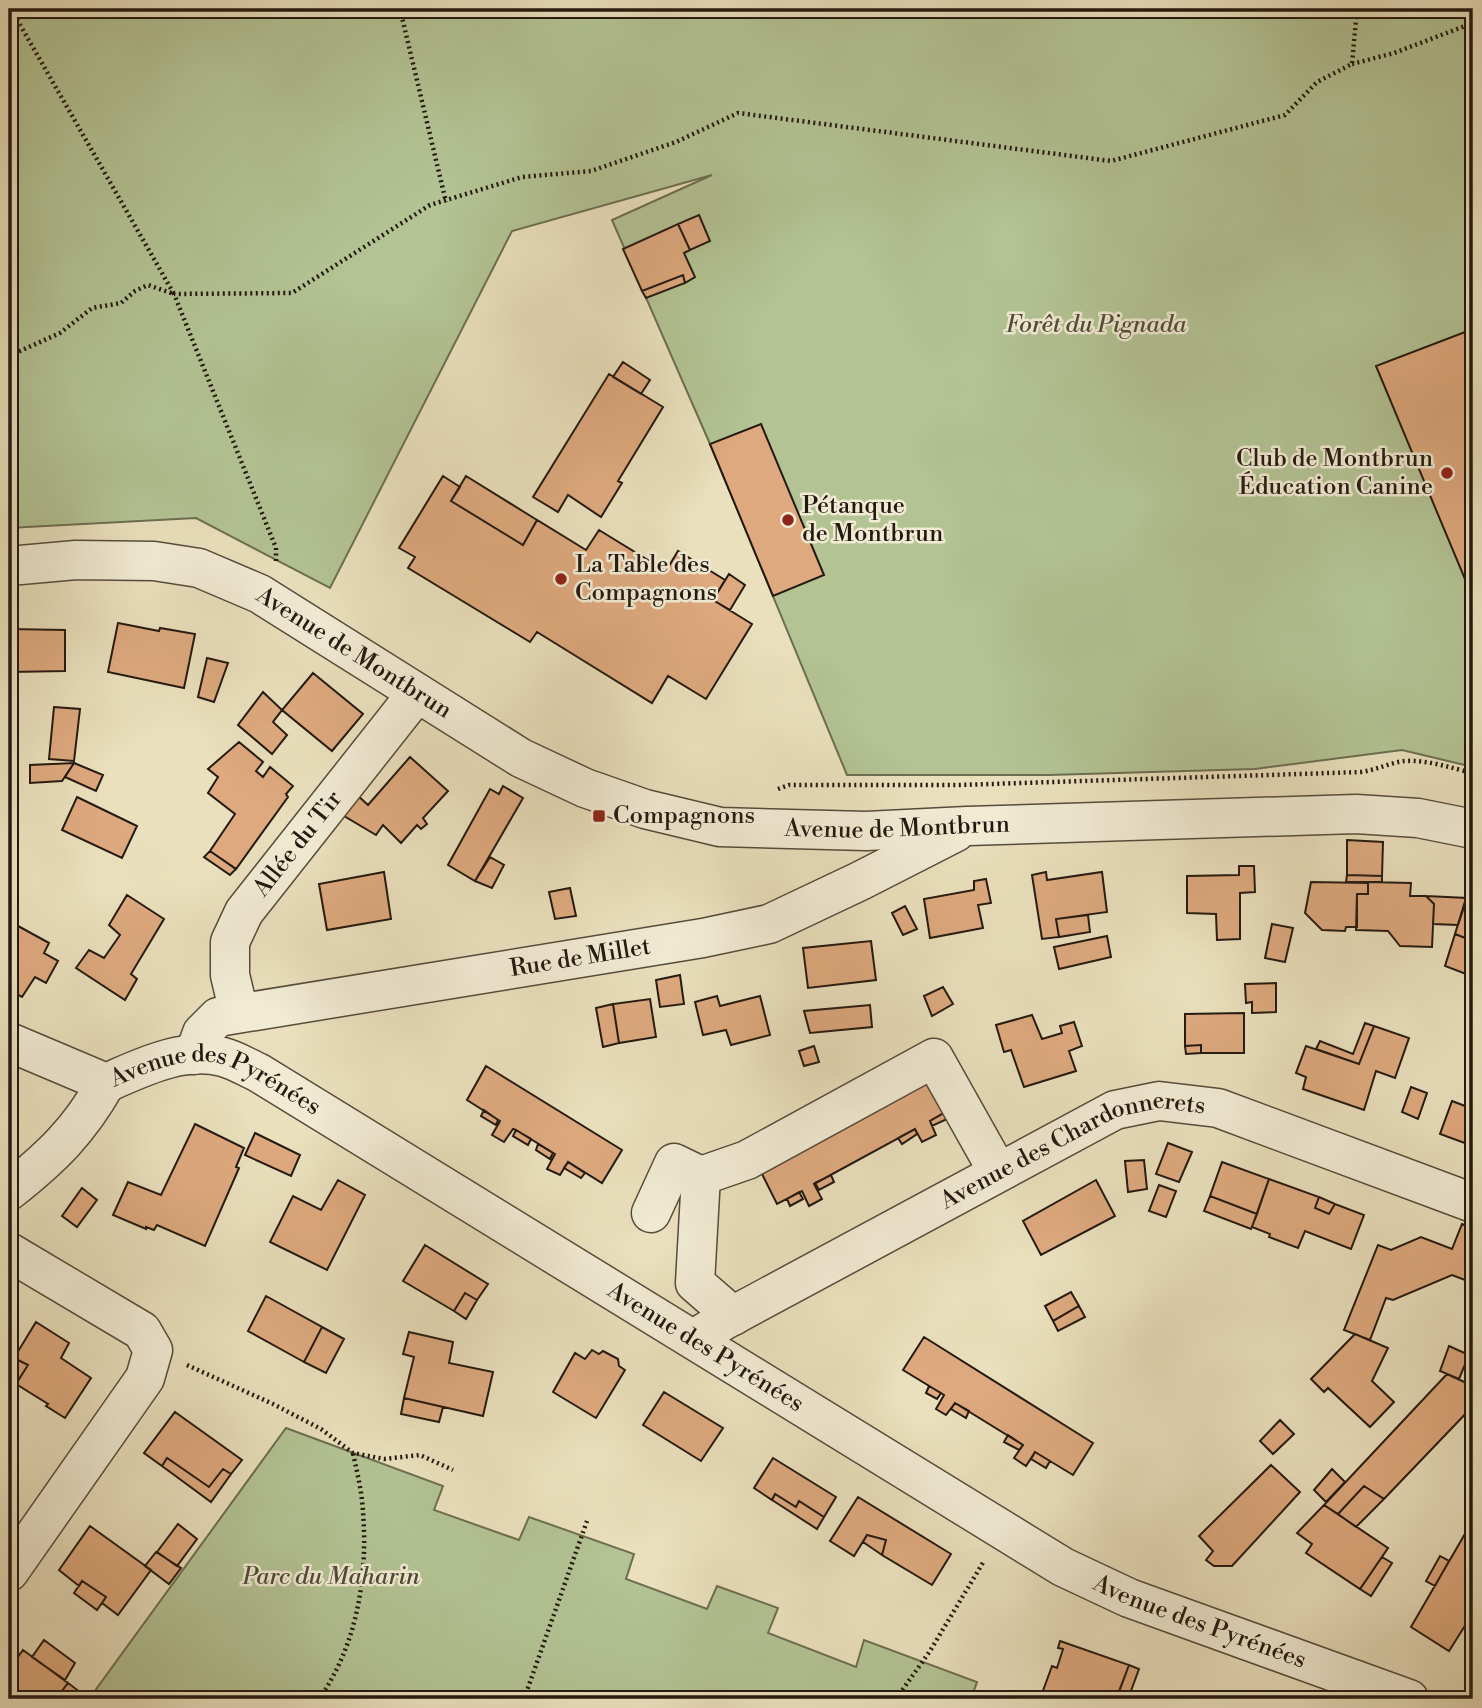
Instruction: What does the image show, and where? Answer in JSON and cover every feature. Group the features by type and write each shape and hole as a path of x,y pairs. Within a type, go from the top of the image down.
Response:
{"street":[{"name":"Avenue de Montbrun","path":"9,566 89,560 154,561 199,568 253,590 521,758 585,788 645,809 720,827 866,831 1356,814 1418,818 1473,829"},
{"name":"Allée du Tir","path":"239,1013 230,975 230,942 244,912 417,693"},
{"name":"Rue de Millet","path":"194,1055 202,1032 218,1017 704,938 769,924 967,826"},
{"name":"Avenue des Pyrénées","path":"9,1042 106,1083 159,1060 194,1055 224,1057 259,1073 1063,1567 1129,1598 1409,1699"},
{"path":"651,1213 674,1163 701,1176 747,1160 934,1058 998,1172"},
{"path":"9,1191 39,1167 75,1132 106,1083"},
{"name":"Avenue des Chardonnerets","path":"694,1339 1115,1110 1159,1101 1218,1108 1473,1203"},
{"path":"701,1176 695,1283 733,1316"},
{"path":"9,1252 142,1331 153,1350 145,1378 9,1572"}],"path":[{"path":"11,9 174,294 276,548 277,570"},
{"path":"400,9 446,202"},
{"path":"1352,64 1357,9"},
{"path":"9,356 60,333 92,309 121,303 135,290 148,285 174,294 292,293 429,205 522,177 591,171 676,142 738,113 1111,161 1284,115 1317,82 1352,64 1394,53 1473,23"},
{"path":"776,790 789,785 960,785 1362,772 1380,769 1396,762 1439,765 1473,773"},
{"path":"142,1331 190,1366 321,1429 353,1453 384,1459 420,1455 453,1470"},
{"path":"319,1699 348,1646 359,1603 364,1551 363,1510 353,1453"},
{"path":"524,1699 587,1521"},
{"path":"896,1699 930,1651 984,1561"}],"green space":[{"name":"Forêt du Pignada","path":"9,9 1473,9 1473,767 1402,750 1255,769 1049,775 847,775 710,444 612,220 712,175 512,231 330,588 196,518 9,528"},
{"name":"Parc du Maharin","path":"286,1428 443,1486 434,1510 519,1540 529,1517 634,1554 626,1579 707,1609 717,1586 778,1608 768,1633 856,1667 864,1640 977,1682 971,1699 89,1699"}],"building":[{"path":"699,215 710,241 690,250 678,224"},
{"path":"678,224 690,250 684,253 695,277 685,283 683,275 642,291 623,249"},
{"path":"683,275 685,283 646,298 642,291"},
{"name":"Club de Montbrun Éducation Canine","path":"1473,329 1473,581 1467,584 1376,366"},
{"path":"623,362 650,380 641,394 613,377"},
{"path":"609,374 663,407 618,481 622,483 601,517 568,495 558,512 533,497"},
{"path":"761,424 824,575 773,596 710,444"},
{"path":"443,476 460,487 451,501 523,545 537,520 586,550 599,530 666,571 678,551 725,580 713,600 752,624 706,699 668,676 652,703 537,632 530,642 408,568 415,557 399,548"},
{"path":"466,476 537,520 523,545 451,501"},
{"path":"729,574 745,585 730,610 713,600"},
{"path":"118,623 159,631 160,628 195,634 184,688 108,672"},
{"path":"9,629 65,630 65,671 9,672"},
{"path":"207,658 228,663 214,702 198,697"},
{"path":"313,673 363,714 332,751 282,710"},
{"path":"263,692 282,710 273,722 287,735 272,754 238,725"},
{"path":"54,707 80,709 74,761 49,759"},
{"path":"239,742 263,762 256,771 263,777 270,767 293,786 286,794 288,797 236,869 210,851 235,814 208,793 218,777 208,769"},
{"path":"410,757 448,791 423,818 427,824 421,829 417,825 401,843 383,825 376,835 339,813 355,793 368,805"},
{"path":"74,763 103,775 96,791 65,777"},
{"path":"74,763 62,781 30,783 30,765"},
{"path":"503,786 523,798 475,881 448,865 490,789 499,794"},
{"path":"77,797 137,826 122,858 62,830"},
{"path":"1347,840 1383,842 1382,876 1347,875"},
{"path":"210,851 236,869 230,875 204,857"},
{"path":"490,857 504,865 492,888 475,881"},
{"path":"1239,866 1254,866 1255,892 1240,893 1240,939 1217,940 1216,914 1187,913 1187,876 1239,875"},
{"path":"384,872 391,919 327,930 319,884"},
{"path":"1046,872 1047,880 1102,872 1107,912 1056,919 1059,937 1042,939 1032,875"},
{"path":"1347,875 1382,876 1382,882 1346,882"},
{"path":"986,879 991,903 978,905 983,928 930,938 924,899 974,890 974,881"},
{"path":"1311,882 1368,883 1368,894 1357,894 1357,927 1346,927 1345,931 1322,930 1305,913"},
{"path":"1368,882 1411,883 1410,896 1426,896 1434,904 1432,947 1400,946 1388,931 1356,930 1357,894 1368,894"},
{"path":"570,888 576,916 555,919 549,892"},
{"path":"127,895 164,919 131,974 137,979 125,1000 76,968 89,950 104,958 120,935 109,925"},
{"path":"1467,895 1473,897 1473,941 1455,934"},
{"path":"1426,896 1467,898 1458,925 1433,924 1434,904"},
{"path":"905,906 917,929 903,935 892,913"},
{"path":"1088,915 1090,932 1059,937 1056,919"},
{"path":"9,921 49,943 44,953 58,961 46,983 35,977 22,997 9,990"},
{"path":"1272,924 1293,928 1285,962 1265,958"},
{"path":"1455,934 1473,941 1473,956 1466,974 1445,966"},
{"path":"1107,936 1111,957 1059,969 1054,947"},
{"path":"871,941 876,980 808,988 803,948"},
{"path":"680,975 684,1004 660,1007 656,980"},
{"path":"1276,983 1276,1012 1252,1013 1252,1002 1246,1003 1245,984"},
{"path":"943,987 953,1004 932,1016 924,996"},
{"path":"717,996 720,1006 760,996 770,1035 731,1045 726,1030 703,1035 695,1002"},
{"path":"650,999 656,1037 619,1043 613,1004"},
{"path":"613,1004 619,1043 603,1047 596,1008"},
{"path":"870,1005 872,1027 810,1033 804,1011"},
{"path":"1244,1013 1244,1053 1201,1053 1201,1045 1185,1046 1185,1014"},
{"path":"1032,1015 1042,1039 1062,1033 1060,1026 1074,1022 1082,1046 1069,1051 1076,1071 1024,1087 1011,1050 1004,1052 996,1025"},
{"path":"1365,1023 1374,1026 1359,1064 1316,1049 1320,1041 1353,1054"},
{"path":"1374,1026 1409,1038 1395,1078 1376,1071 1364,1110 1303,1089 1306,1077 1296,1073 1306,1046 1359,1064"},
{"path":"1201,1045 1201,1053 1186,1054 1185,1046"},
{"path":"814,1046 819,1062 804,1066 799,1051"},
{"path":"486,1066 622,1150 602,1183 568,1162 560,1175 547,1169 555,1154 516,1130 513,1129 504,1142 492,1135 500,1121 467,1100"},
{"path":"934,1074 952,1108 930,1121 936,1135 922,1142 915,1129 814,1184 822,1199 809,1206 802,1191 777,1204 760,1170"},
{"path":"1411,1087 1427,1093 1418,1119 1402,1112"},
{"path":"1452,1101 1473,1109 1473,1146 1440,1134"},
{"path":"484,1110 498,1120 496,1125 481,1116"},
{"path":"944,1113 947,1119 932,1126 930,1121"},
{"path":"9,1114 17,1123 9,1130"},
{"path":"195,1124 244,1148 236,1167 239,1168 205,1246 157,1225 154,1230 146,1229 113,1215 128,1182 161,1195"},
{"path":"915,1129 917,1134 902,1144 898,1138"},
{"path":"516,1130 531,1139 528,1145 513,1136"},
{"path":"255,1133 300,1155 291,1176 245,1155"},
{"path":"1168,1143 1192,1152 1179,1182 1156,1174"},
{"path":"538,1144 553,1153 550,1159 536,1150"},
{"path":"1144,1160 1147,1189 1128,1192 1125,1161"},
{"path":"568,1162 585,1173 581,1178 564,1168"},
{"path":"1222,1162 1269,1179 1257,1214 1210,1196"},
{"path":"831,1175 834,1182 819,1190 815,1183"},
{"path":"1269,1179 1319,1197 1315,1208 1329,1214 1335,1204 1364,1215 1351,1249 1305,1231 1298,1248 1252,1227"},
{"path":"338,1180 365,1195 327,1270 270,1242 293,1196 321,1210"},
{"path":"1096,1180 1115,1216 1041,1255 1023,1221"},
{"path":"1159,1185 1176,1191 1166,1217 1149,1211"},
{"path":"82,1188 97,1200 77,1227 62,1216"},
{"path":"799,1192 803,1199 790,1206 787,1199"},
{"path":"1210,1196 1257,1214 1251,1229 1204,1211"},
{"path":"1319,1197 1335,1204 1329,1214 1315,1208"},
{"path":"1462,1224 1473,1229 1473,1283 1452,1275 1393,1300 1386,1298 1370,1340 1344,1330 1378,1245 1391,1250 1421,1237 1452,1249"},
{"path":"425,1245 488,1284 477,1300 465,1293 454,1311 403,1281"},
{"path":"1071,1292 1079,1306 1053,1321 1045,1306"},
{"path":"465,1293 477,1300 466,1319 454,1311"},
{"path":"266,1296 322,1327 304,1362 248,1331"},
{"path":"1079,1306 1085,1317 1058,1331 1053,1321"},
{"path":"36,1322 69,1343 61,1358 91,1378 65,1418 16,1384 28,1365 14,1358"},
{"path":"322,1327 344,1339 326,1373 304,1362"},
{"path":"409,1332 453,1342 449,1363 493,1372 483,1416 404,1398 414,1357 403,1354"},
{"path":"1355,1334 1388,1348 1372,1381 1394,1402 1370,1427 1328,1388 1324,1392 1311,1379"},
{"path":"924,1337 1093,1443 1073,1475 1035,1452 1026,1466 1014,1458 1023,1445 955,1403 946,1415 936,1409 944,1395 903,1370"},
{"path":"1449,1346 1469,1355 1459,1379 1440,1371"},
{"path":"592,1350 599,1354 603,1351 618,1359 619,1366 625,1370 596,1418 553,1392 575,1353 585,1359"},
{"path":"14,1358 28,1365 16,1384 9,1379 9,1368"},
{"path":"1447,1374 1473,1386 1473,1406 1384,1499 1364,1486 1338,1514 1324,1505"},
{"path":"929,1386 941,1393 937,1399 926,1393"},
{"path":"664,1392 723,1428 701,1461 643,1425"},
{"path":"404,1398 443,1407 439,1422 401,1414"},
{"path":"955,1403 969,1411 966,1418 951,1409"},
{"path":"175,1412 242,1460 231,1474 223,1469 209,1487 167,1458 162,1466 144,1453"},
{"path":"1280,1420 1294,1434 1273,1454 1260,1441"},
{"path":"1008,1435 1023,1445 1019,1450 1004,1442"},
{"path":"1035,1452 1050,1461 1046,1468 1031,1459"},
{"path":"167,1458 209,1487 223,1469 231,1474 211,1502 162,1466"},
{"path":"773,1458 836,1497 824,1517 799,1501 796,1507 775,1494 772,1500 754,1488"},
{"path":"1271,1465 1300,1492 1232,1566 1214,1566 1206,1560 1213,1551 1199,1536"},
{"path":"1332,1469 1345,1482 1326,1502 1314,1490"},
{"path":"1364,1486 1384,1499 1356,1527 1338,1514"},
{"path":"775,1494 796,1507 799,1501 824,1517 817,1529 772,1500"},
{"path":"858,1497 951,1554 932,1585 882,1555 886,1540 867,1535 854,1556 830,1541"},
{"path":"1324,1505 1388,1548 1360,1589 1306,1553 1312,1544 1297,1533"},
{"path":"1473,1520 1473,1613 1449,1651 1411,1627"},
{"path":"178,1524 197,1539 177,1566 157,1552"},
{"path":"90,1526 151,1570 118,1615 102,1603 106,1597 82,1581 79,1586 59,1570"},
{"path":"867,1535 886,1540 882,1555 863,1542"},
{"path":"156,1552 181,1568 169,1584 145,1566"},
{"path":"1440,1556 1449,1561 1435,1586 1426,1581"},
{"path":"1382,1557 1392,1563 1371,1596 1360,1589"},
{"path":"82,1581 106,1597 97,1610 74,1593"},
{"path":"44,1640 75,1663 65,1680 32,1657"},
{"path":"1060,1641 1129,1665 1116,1699 1040,1699 1052,1666 1057,1668 1063,1649 1058,1648"},
{"path":"23,1650 68,1683 56,1699 9,1699 9,1682 16,1673 10,1668"},
{"path":"1129,1665 1139,1669 1128,1699 1118,1695"},
{"path":"68,1683 84,1695 80,1699 56,1699"}],"place":[{"name":"Club de Montbrun Éducation Canine","path":"1447,473"},
{"name":"Pétanque de Montbrun","path":"788,520"},
{"name":"La Table des Compagnons","path":"561,579"},
{"name":"Compagnons","path":"599,816"}]}
